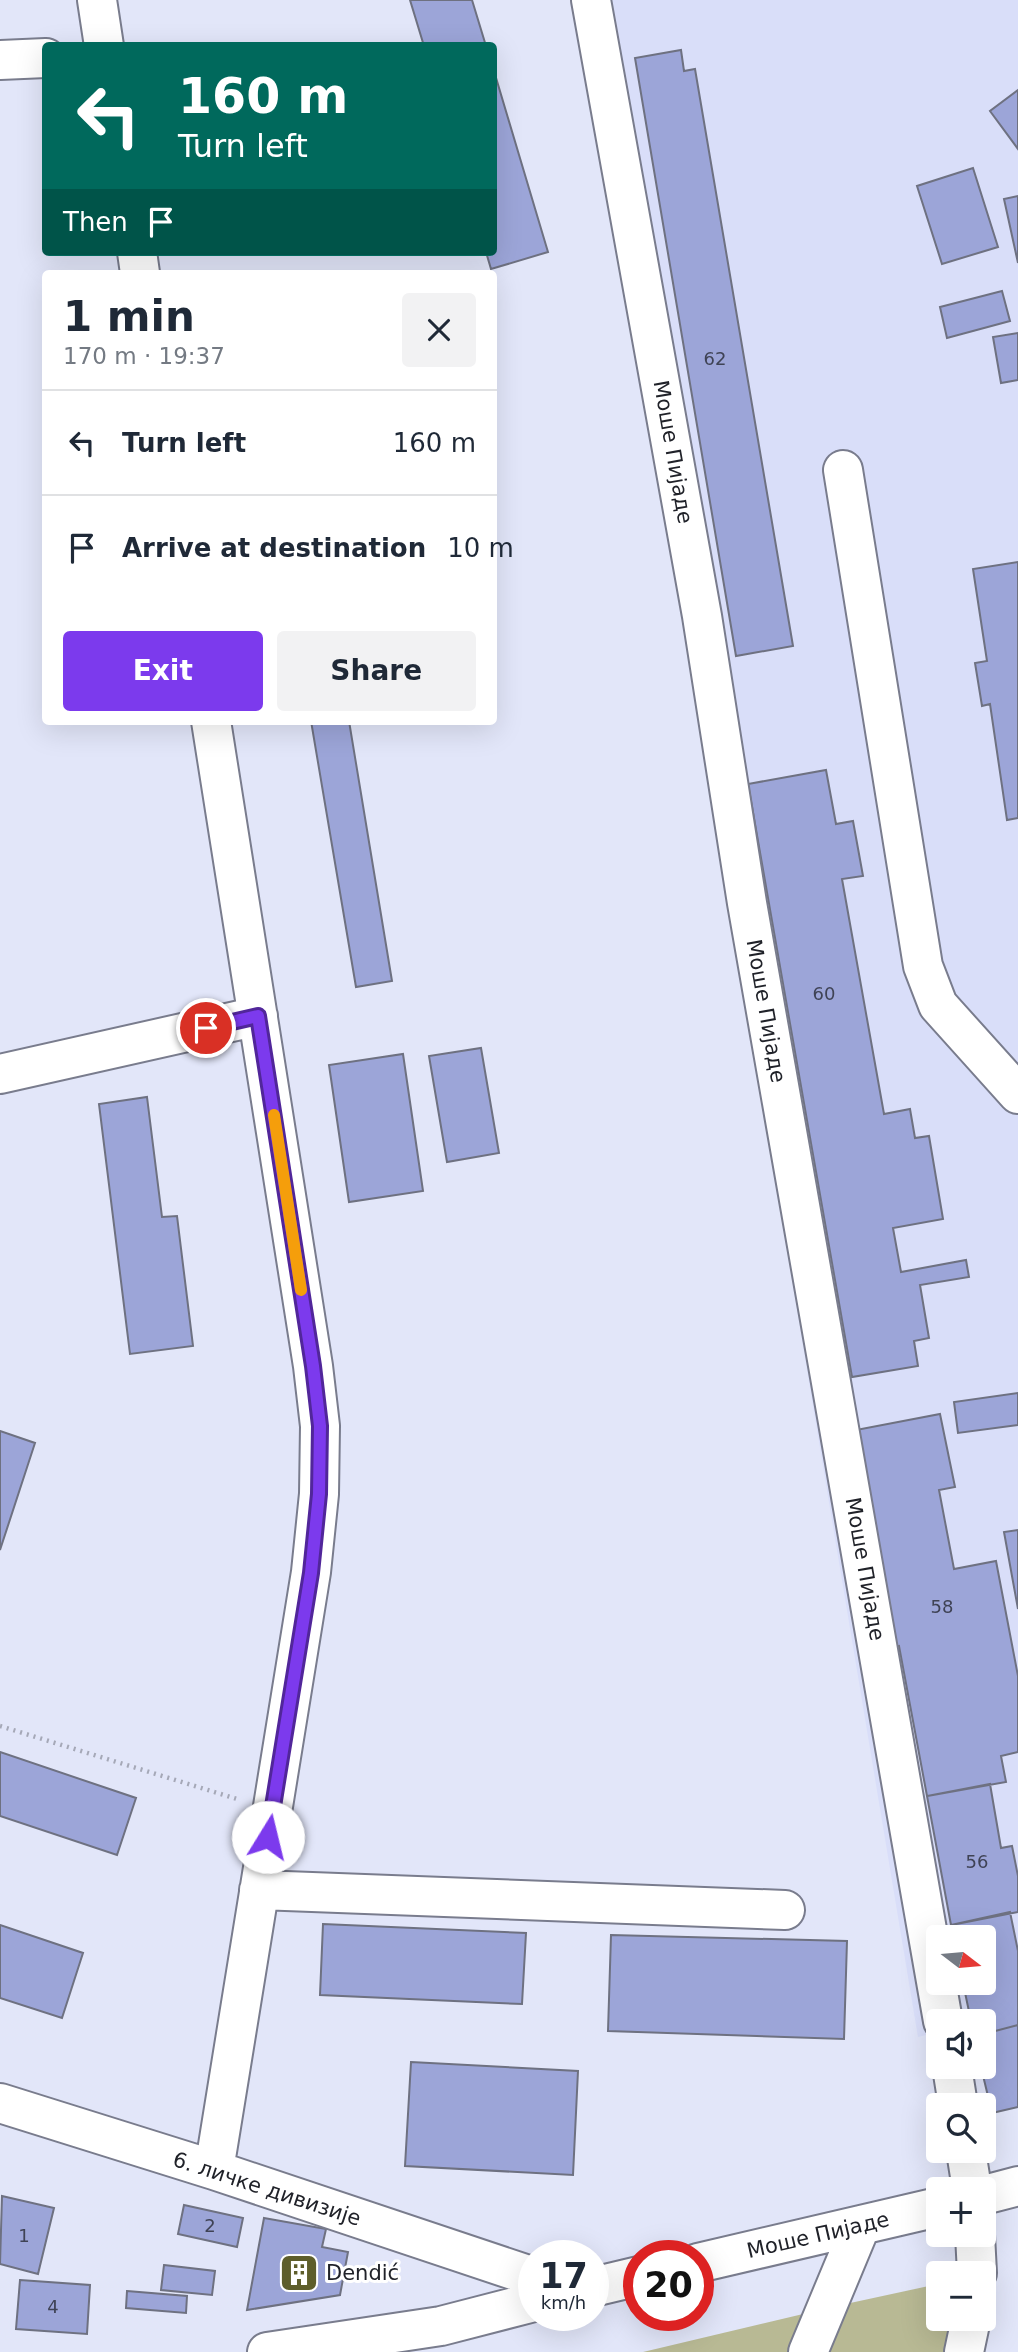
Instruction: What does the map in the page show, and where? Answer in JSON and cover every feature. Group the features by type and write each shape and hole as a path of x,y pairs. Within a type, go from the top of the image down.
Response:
{"street":[{"path":"97,0 103,42"},
{"name":"Моше Пијаде","path":"590,0 702,616 747,903 941,2009"},
{"path":"0,60 42,58"},
{"path":"843,470 923,966 938,1005 1018,1094"},
{"path":"212,725 313,1366 320,1426 319,1494 311,1573 214,2171"},
{"path":"0,1074 258,1016"},
{"path":"259,1890 785,1910"},
{"name":"6. личке дивизије","path":"0,2102 518,2272"},
{"path":"996,2192 1018,2186"},
{"name":"Моше Пијаде","path":"714,2259 926,2210"},
{"path":"808,2352 861,2225"},
{"path":"267,2352 440,2339 518,2308"},
{"path":"964,2352 968,2331"}],"path":[{"path":"0,1726 272,1810"}],"shaded area":[{"path":"579,0 1018,0 1018,2011 996,2016 996,2009 926,2009 926,2035 918,2037"}],"green space":[{"path":"926,2287 926,2331 968,2331 964,2352 643,2352"}],"building":[{"path":"410,0 472,0 485,42 423,42"},
{"path":"681,50 684,71 695,69 793,646 736,656 635,58"},
{"path":"497,81 548,252 491,269 487,256 497,256"},
{"path":"1018,90 1018,149 990,111"},
{"path":"973,168 998,247 942,264 917,186"},
{"path":"1018,196 1018,263 1004,199"},
{"path":"1002,291 1010,321 947,338 940,307"},
{"path":"1018,333 1018,380 1001,383 993,337"},
{"path":"1018,562 1018,818 1007,820 990,704 982,706 975,663 987,661 973,569"},
{"path":"312,725 350,725 392,981 356,987"},
{"path":"826,770 836,824 853,821 863,876 842,879 884,1114 910,1109 915,1138 929,1136 943,1219 893,1228 901,1272 966,1260 969,1277 920,1285 929,1338 914,1341 918,1366 852,1377 748,784"},
{"path":"481,1048 499,1153 447,1162 429,1056"},
{"path":"403,1054 423,1191 349,1202 329,1065"},
{"path":"147,1097 162,1217 177,1216 193,1346 130,1354 99,1104"},
{"path":"1018,1393 1018,1425 958,1433 954,1402"},
{"path":"940,1414 955,1487 939,1490 954,1569 996,1561 1018,1676 1018,1752 1001,1756 1006,1782 927,1796 899,1646 887,1649 856,1430"},
{"path":"0,1431 35,1443 0,1550"},
{"path":"1018,1530 1018,1609 1004,1532"},
{"path":"0,1752 136,1798 117,1855 0,1816"},
{"path":"990,1784 1001,1848 1012,1846 1018,1876 1018,1912 951,1925 927,1796"},
{"path":"1010,1912 1018,1951 1018,2025 996,2031 996,2009 968,2009 966,1995 996,1995 996,1925 951,1925"},
{"path":"323,1924 526,1933 522,2004 320,1995"},
{"path":"0,1925 83,1953 62,2018 0,1998"},
{"path":"611,1935 847,1941 844,2039 608,2031"},
{"path":"1018,2025 1018,2107 996,2112 996,2093 987,2093 984,2079 996,2079 996,2031"},
{"path":"411,2062 578,2071 573,2175 405,2166"},
{"path":"2,2196 54,2208 38,2274 0,2264"},
{"path":"184,2205 243,2218 237,2247 178,2234"},
{"name":"Dendić","path":"264,2218 326,2229 322,2247 348,2252 340,2295 247,2310"},
{"path":"164,2265 215,2271 212,2295 161,2290"},
{"path":"20,2280 90,2285 87,2334 16,2329"},
{"path":"127,2291 187,2296 186,2313 126,2308"}],"slow traffic":[{"path":"274,1115 301,1290"}],"place":[{"name":"Dendić","path":"299,2273"}],"route":[{"path":"206,1028 258,1016 320,1426 319,1494 311,1573 268,1837"}]}
